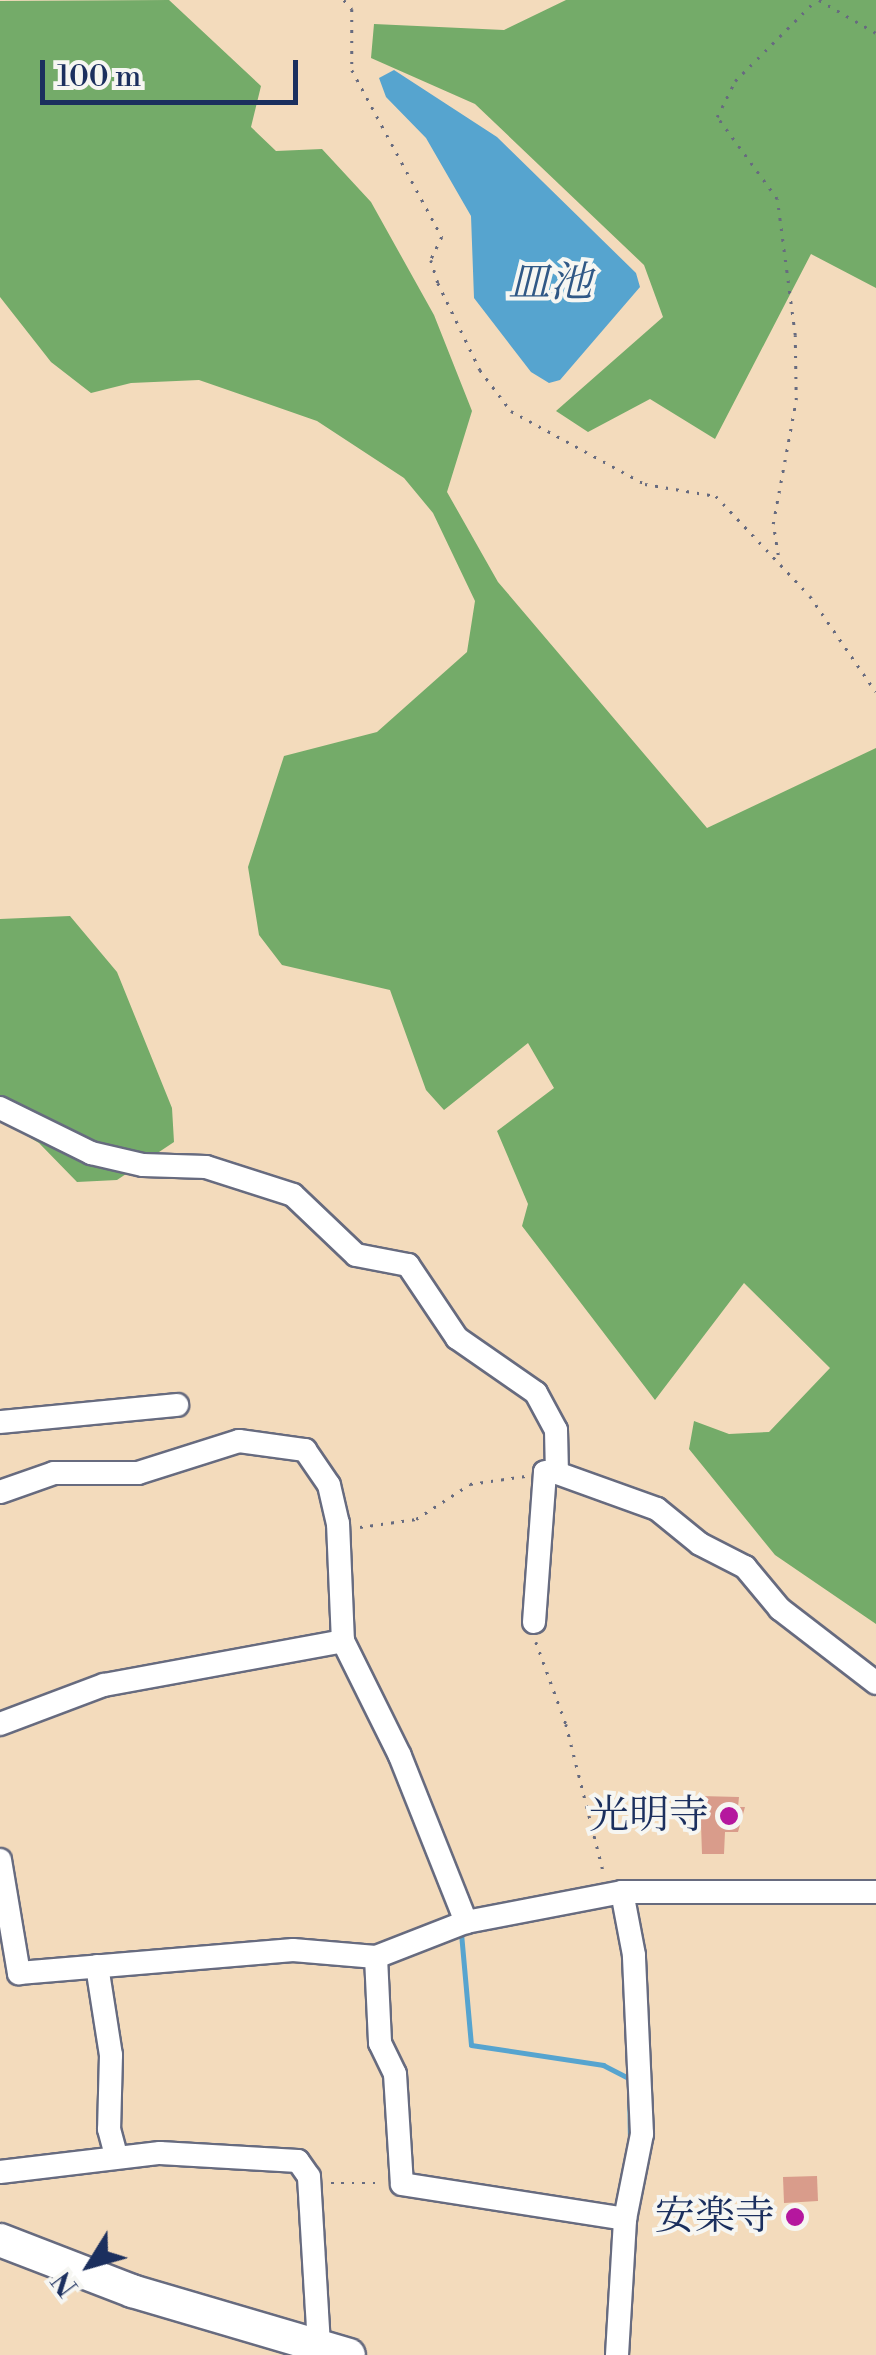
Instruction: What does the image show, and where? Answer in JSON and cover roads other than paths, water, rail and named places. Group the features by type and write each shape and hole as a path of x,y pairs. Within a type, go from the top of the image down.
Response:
{"highway":[{"path":"0,2240 132,2291 328,2351"}],"street":[{"path":"0,1108 91,1152 142,1165 206,1168 293,1195 356,1255 408,1265 456,1338 536,1393 556,1430 534,1622"},
{"path":"0,1422 177,1406"},
{"path":"0,1492 54,1473 138,1473 220,1444 288,1445 318,1462 338,1527 343,1641 400,1756 466,1922"},
{"path":"552,1473 657,1509 700,1544 745,1567 780,1609 876,1684"},
{"path":"0,1724 104,1685 343,1641"},
{"path":"0,1860 19,1974 293,1950 376,1957 466,1922 617,1892 876,1892"},
{"path":"617,1892 634,1955 642,2134 626,2220 617,2355"},
{"path":"376,1957 380,2043 395,2074 402,2184 626,2220"},
{"path":"97,1966 112,2055 109,2128 116,2156"},
{"path":"0,2172 116,2156 298,2161 309,2183 328,2351"}],"water":[{"name":"皿池","path":"394,70 497,137 636,273 640,287 560,380 549,383 531,372 474,298 471,216 426,138 386,97 379,78"}],"waterway":[{"path":"461,1933 471,2045 603,2065 629,2078"},
{"path":"629,2089 630,2143"}],"place":[{"name":"光明寺","path":"729,1816"},
{"name":"安楽寺","path":"795,2217"}]}
